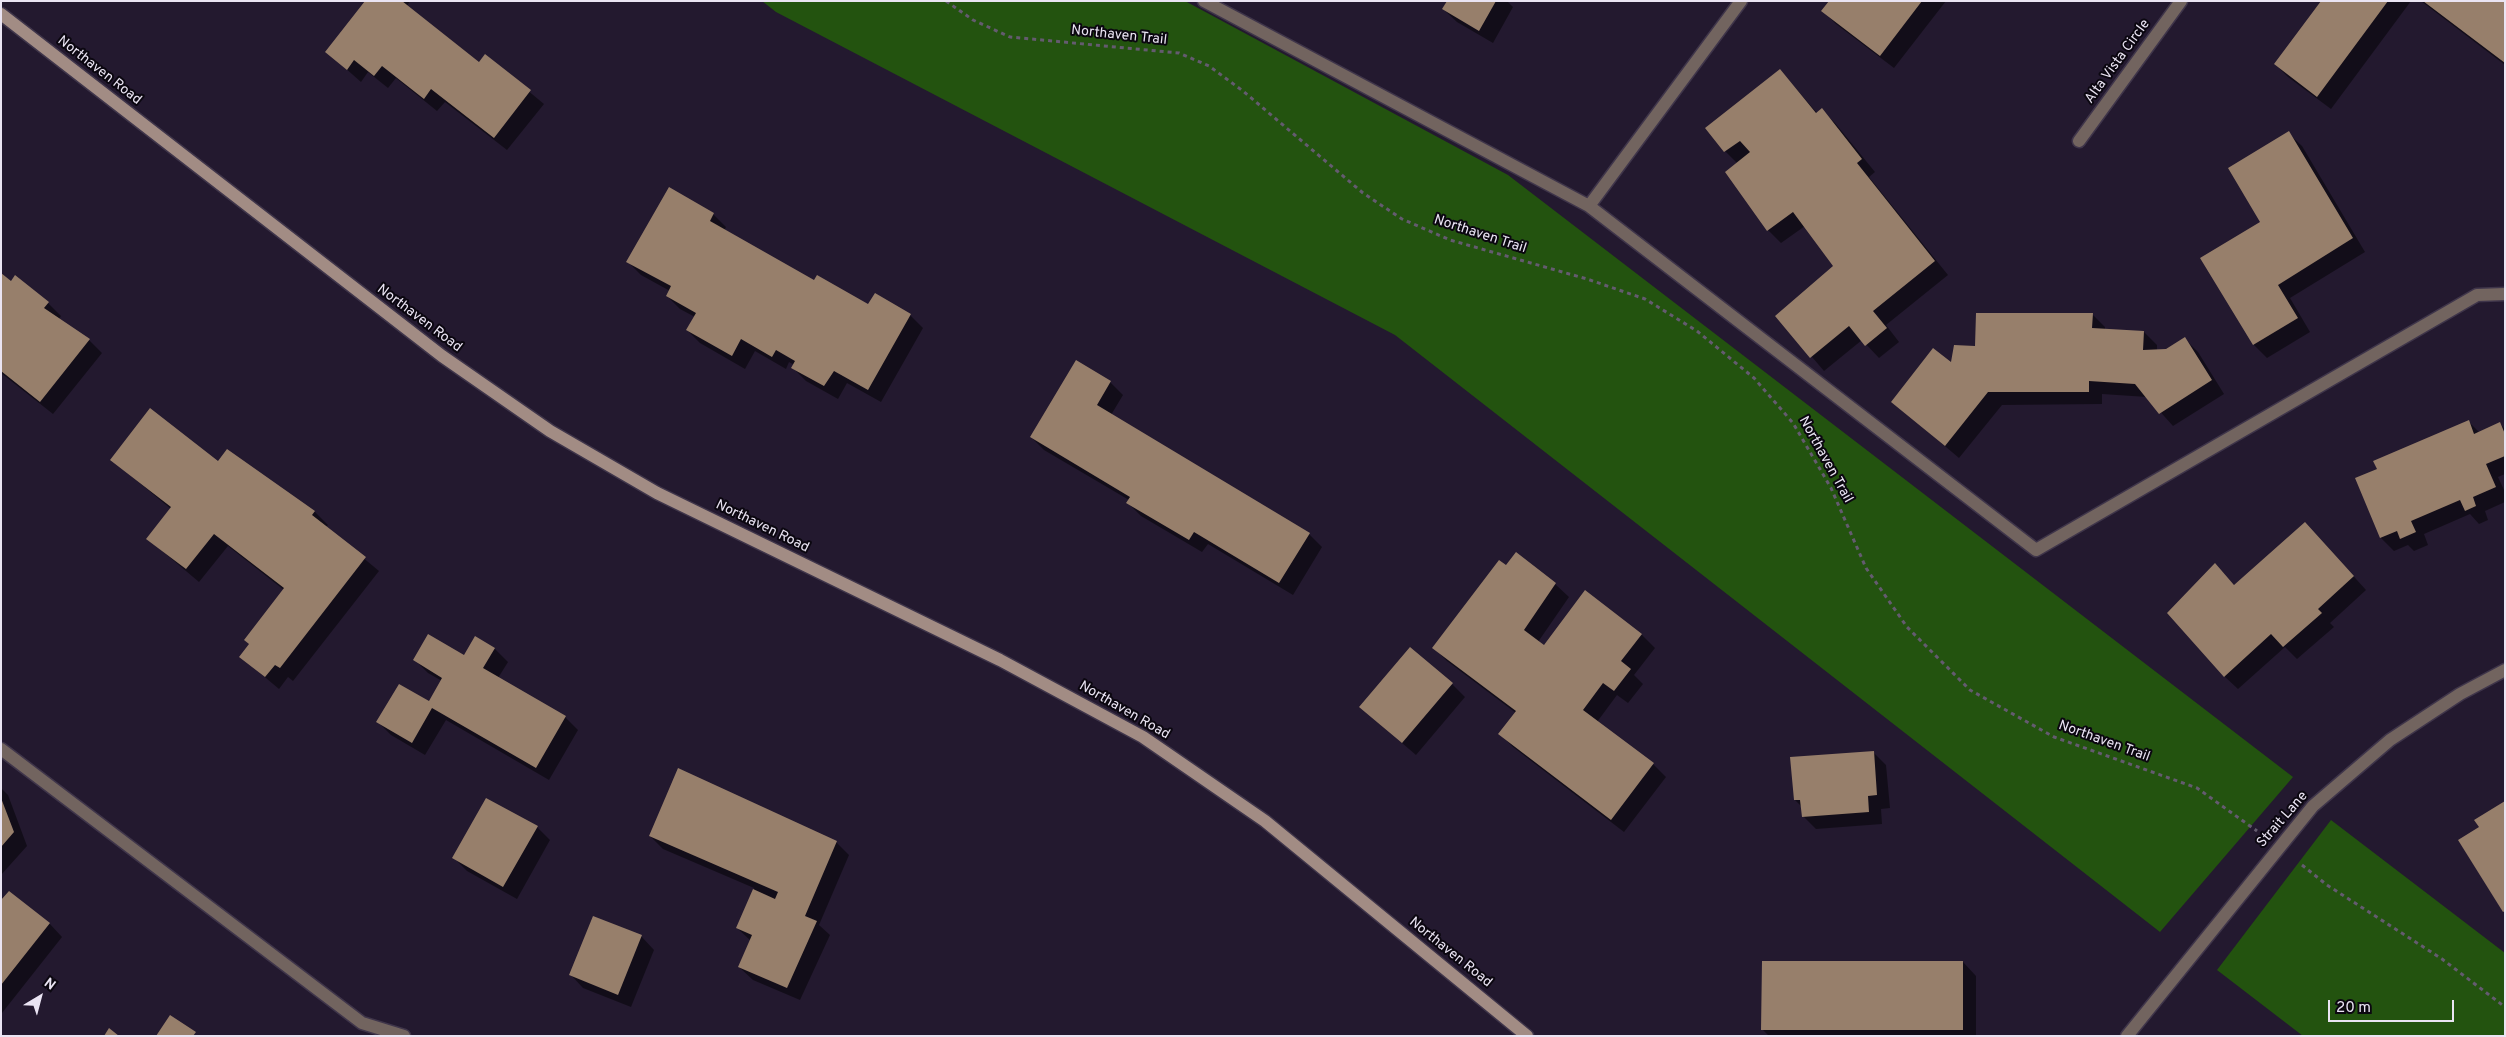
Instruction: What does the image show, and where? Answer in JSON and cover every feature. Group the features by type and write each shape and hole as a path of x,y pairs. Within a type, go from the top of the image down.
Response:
{"street":[{"path":"1204,1 1589,206 2036,550 2477,295 2505,294"},
{"path":"1589,206 1741,1"},
{"name":"Alta Vista Circle","path":"2079,141 2181,1"},
{"name":"Northaven Road","path":"1,14 442,356 550,431 657,493 1000,660 1143,737 1265,821 1527,1036"},
{"name":"Strait Lane","path":"2127,1036 2313,806 2390,740 2460,694 2505,670"},
{"path":"1,749 362,1023 404,1036"}],"path":[{"name":"Northaven Trail","path":"946,1 973,20 1010,37 1179,53 1209,66 1243,91 1363,193 1402,219 1450,240 1587,279 1645,299 1697,331 1754,378 1793,423 1831,488 1866,568 1907,627 1970,690 2054,738 2197,788 2233,812 2327,885 2442,959 2505,1007"}],"green space":[{"path":"762,1 1185,1 1508,175 2293,777 2160,932 1395,335 776,12"},
{"path":"2331,820 2505,953 2505,1036 2303,1036 2217,970"}],"building":[{"path":"365,1 402,1 479,62 485,54 531,90 494,138 431,89 424,99 382,66 374,76 354,60 347,70 325,52"},
{"path":"1447,1 1496,1 1479,31 1442,9"},
{"path":"1829,1 1922,1 1880,56 1821,11"},
{"path":"2321,1 2388,1 2317,97 2274,64"},
{"path":"2423,1 2504,1 2505,63"},
{"path":"1780,69 1816,113 1822,108 1862,159 1857,163 1935,261 1873,311 1887,328 1865,346 1849,326 1810,358 1775,316 1833,266 1793,212 1767,231 1725,172 1750,152 1740,141 1724,152 1705,128"},
{"path":"2289,131 2353,238 2278,285 2298,318 2253,345 2200,258 2260,222 2228,168"},
{"path":"669,187 714,213 710,221 814,280 817,275 868,304 875,293 911,314 868,390 834,371 824,386 791,368 795,361 776,350 772,357 741,339 732,356 686,330 696,313 666,296 671,286 626,262"},
{"path":"1,273 11,281 15,275 49,302 44,308 90,339 40,402 1,371"},
{"path":"1976,313 2093,313 2092,328 2144,331 2143,350 2166,349 2185,337 2212,380 2159,414 2135,384 2089,381 2089,392 1988,392 1945,446 1891,402 1933,348 1951,362 1954,345 1975,346"},
{"path":"1076,360 1111,381 1097,405 1310,533 1279,583 1194,532 1189,540 1126,503 1130,497 1030,437"},
{"path":"150,408 218,461 227,449 315,511 312,515 366,557 280,668 275,665 265,677 239,657 249,644 244,640 284,588 214,534 186,569 146,539 171,507 110,460"},
{"path":"2469,420 2474,434 2500,422 2505,434 2505,456 2486,464 2496,487 2473,497 2476,506 2465,511 2460,500 2411,521 2416,532 2400,539 2397,531 2380,538 2355,478 2377,469 2373,461"},
{"path":"2305,522 2354,576 2318,609 2322,613 2283,647 2271,634 2224,677 2167,613 2215,563 2234,585"},
{"path":"1516,552 1556,583 1524,630 1544,645 1585,590 1642,634 1621,661 1631,669 1614,691 1603,683 1583,710 1654,763 1611,820 1498,734 1516,711 1432,648 1499,560 1506,565"},
{"path":"428,634 464,655 475,636 495,648 483,668 566,716 536,768 432,708 412,743 376,722 399,684 429,701 442,678 413,660"},
{"path":"1410,647 1453,683 1402,743 1359,707"},
{"path":"1874,751 1877,795 1868,796 1869,812 1802,817 1800,800 1794,800 1790,757"},
{"path":"678,768 837,841 805,916 817,921 787,988 738,967 752,935 736,928 753,889 775,899 778,892 649,836"},
{"path":"1,798 14,832 1,847"},
{"path":"486,798 538,826 503,887 452,858"},
{"path":"2505,801 2505,911 2503,912 2458,840 2479,827 2474,820"},
{"path":"9,891 50,923 1,985 1,900"},
{"path":"593,916 642,935 618,995 569,975"},
{"path":"1762,961 1963,961 1963,1030 1761,1030"},
{"path":"170,1015 196,1032 193,1036 156,1036"},
{"path":"109,1028 119,1036 104,1036"}]}
